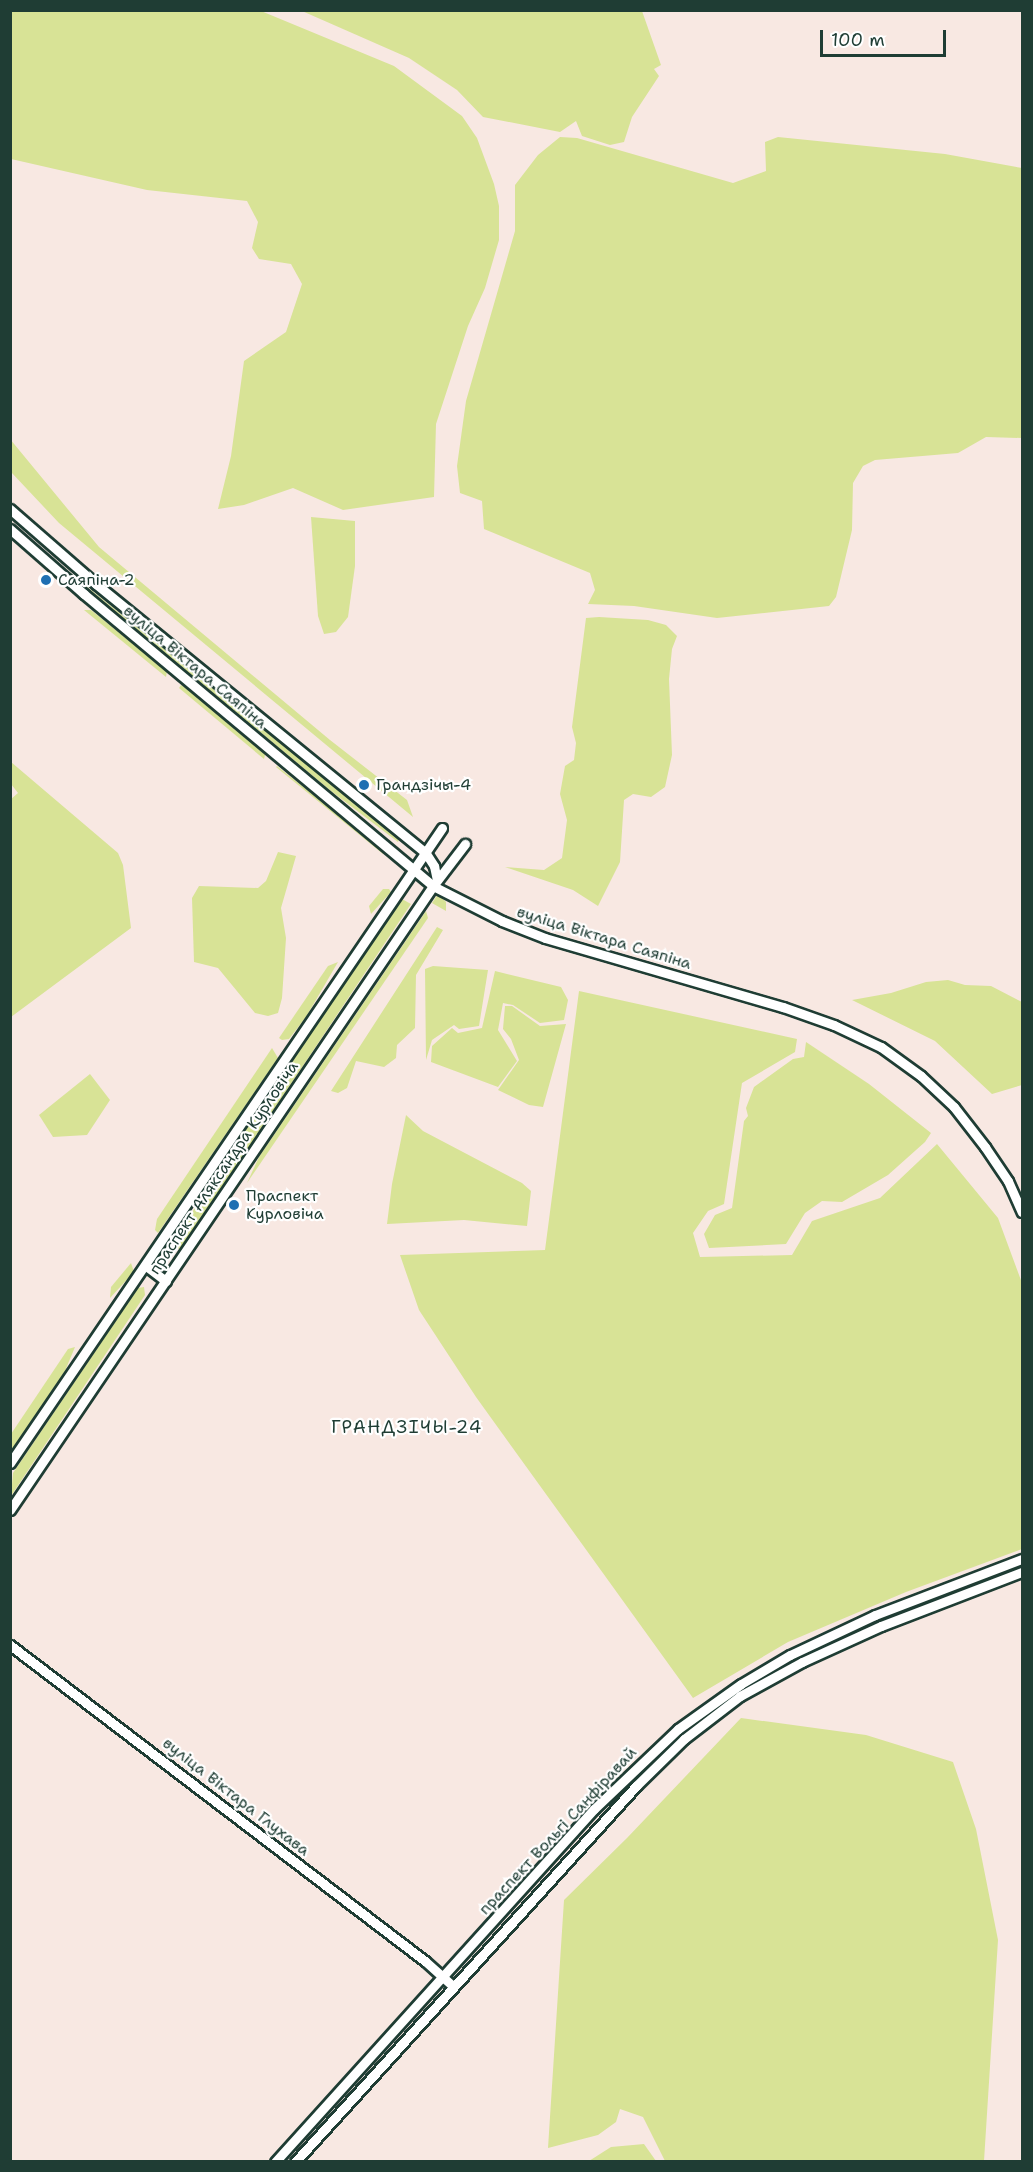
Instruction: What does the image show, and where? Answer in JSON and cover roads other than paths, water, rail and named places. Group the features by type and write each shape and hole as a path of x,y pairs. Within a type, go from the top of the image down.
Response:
{"street":[{"name":"вуліца Віктара Саяпіна","path":"10,509 96,584 425,852 434,866 435,883"},
{"name":"вуліца Віктара Саяпіна","path":"10,529 84,594 396,853 413,871 502,921 544,938 783,1008 834,1025 881,1047 921,1076 954,1107 991,1155 1008,1181 1023,1212"},
{"name":"праспект Аляксандра Курловіча","path":"10,1463 442,828"},
{"name":"праспект Аляксандра Курловіча","path":"10,1510 435,883 465,844"},
{"path":"146,1266 166,1281"},
{"name":"праспект Вольгі Санфіравай","path":"275,2162 442,1976 631,1773 678,1729 741,1684 790,1655 875,1615 1023,1559"},
{"name":"праспект Вольгі Санфіравай","path":"295,2162 636,1786 684,1738 740,1696 802,1662 871,1630 1023,1572"},
{"name":"вуліца Віктара Глухава","path":"10,1644 453,1986"},
{"path":"740,1696 749,1688 747,1684 741,1684"}],"place":[{"name":"Саяпіна-2","path":"46,580"},
{"name":"Грандзічы-4","path":"364,785"},
{"name":"Праспект Курловіча","path":"234,1205"}],"district":[{"name":"ГРАНДЗІЧЫ-24","path":"407,1427"}]}
